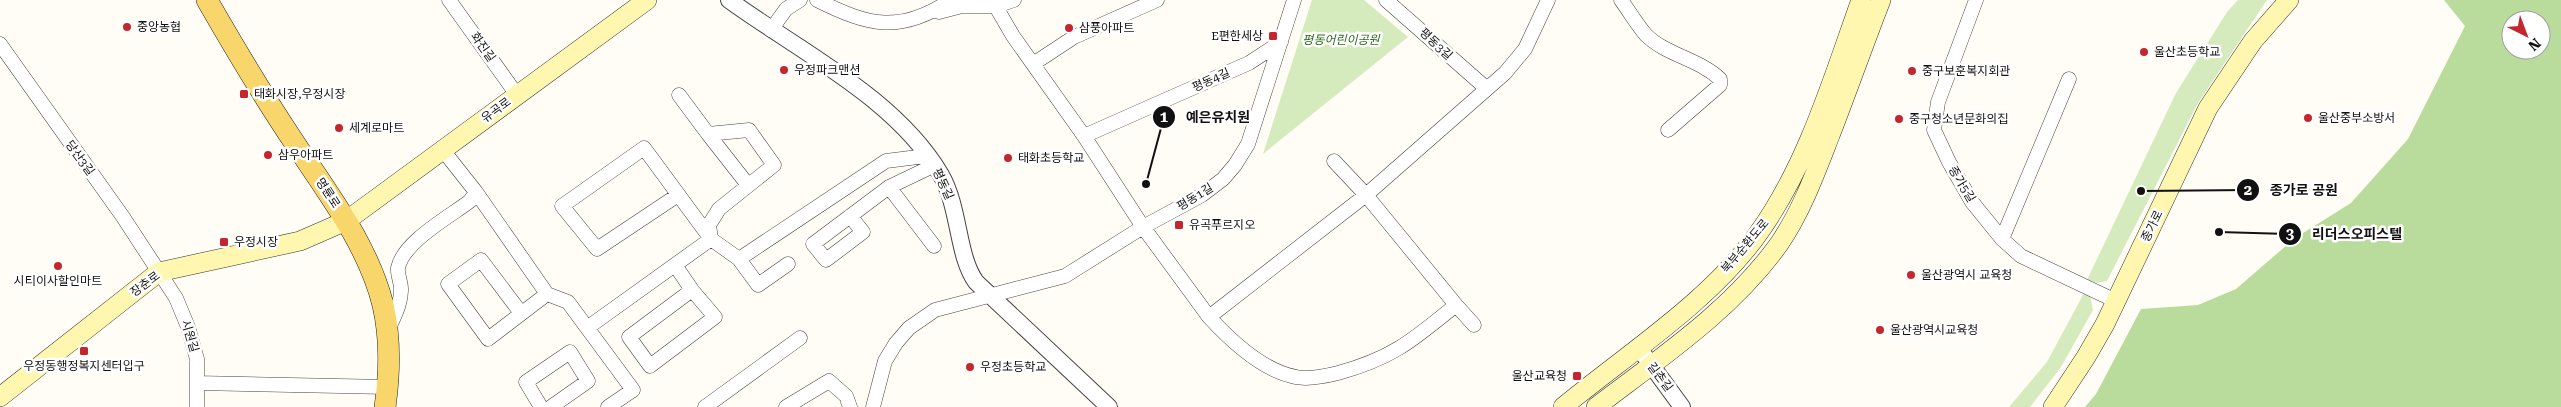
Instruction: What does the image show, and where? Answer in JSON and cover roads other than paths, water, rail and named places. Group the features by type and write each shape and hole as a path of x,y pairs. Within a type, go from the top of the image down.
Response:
{"main road":[{"name":"명륜로","path":"206,0 236,51 346,221 374,280 383,304 388,332 390,354 387,397"},
{"name":"유곡로","path":"346,221 647,0"},
{"name":"북부순환도로","path":"1557,407 1569,402 1703,293 1737,260 1760,232 1797,168 1861,0"},
{"name":"북부순환도로","path":"1599,406 1718,310 1752,276 1779,244 1799,211 1815,175 1881,0"},
{"path":"1871,26 1886,0"},
{"name":"종가로","path":"2053,407 2086,357 2116,302 2208,108 2253,41 2289,0"},
{"name":"장춘로","path":"0,397 159,272 300,241 346,221"}],"street":[{"name":"화진길","path":"449,0 516,95"},
{"name":"평동길","path":"729,0 840,76 900,123 930,161 947,188 956,214 968,271 992,297 1109,407"},
{"path":"771,30 785,5 800,0"},
{"path":"818,0 846,14 876,23 899,23 962,6 1014,0"},
{"path":"926,15 951,0"},
{"path":"1033,64 1074,37 1158,0"},
{"name":"평동1길","path":"873,407 885,361 896,343 909,328 935,310 992,297 1065,276 1143,227 1202,195 1224,179 1236,165 1248,144 1294,0"},
{"name":"평동3길","path":"1386,0 1486,88"},
{"path":"1209,317 1366,195 1505,73 1519,58 1548,0"},
{"path":"1621,0 1647,35 1669,50 1708,68 1720,78 1720,85 1668,130"},
{"name":"종가5길","path":"1976,0 1938,102 1934,130 1949,162 1972,202 2002,239 2021,256 2116,302"},
{"path":"994,3 1013,36 1084,136 1143,227 1209,317 1220,329 1268,367 1297,378 1326,376 1377,361 1403,348 1456,305"},
{"name":"평동4길","path":"1084,136 1249,63 1281,42"},
{"name":"당산3길","path":"0,44 123,217 159,272"},
{"path":"2002,239 2070,79"},
{"path":"678,95 748,185"},
{"path":"708,134 749,130 774,165 720,209 709,225 711,239"},
{"path":"678,195 597,249 562,206 644,148 711,239 739,259 758,285 788,264"},
{"path":"442,149 476,192 547,294 568,302 633,390 608,407"},
{"path":"739,259 886,161 930,161"},
{"path":"850,216 889,186 930,161"},
{"path":"1334,161 1366,195 1474,325"},
{"path":"889,186 934,246"},
{"path":"388,332 400,303 402,290 398,271 401,258 410,245 470,201 476,192"},
{"path":"587,328 711,239"},
{"path":"522,313 481,260 448,284 488,339 547,294"},
{"path":"674,266 714,318 650,366 629,337 692,290"},
{"name":"시원길","path":"159,272 176,298 188,326 197,359 198,407"},
{"path":"705,407 800,338"},
{"name":"길촌길","path":"1638,347 1682,407"},
{"path":"542,407 526,382 570,352 588,381 551,407"},
{"path":"786,407 829,381 846,396 850,407"},
{"path":"197,383 387,397"}],"place":[{"name":"중앙농협","path":"127,27"},
{"name":"삼풍아파트","path":"1069,28"},
{"name":"E편한세상","path":"1273,36"},
{"name":"울산초등학교","path":"2144,52"},
{"name":"우정파크맨션","path":"784,70"},
{"name":"중구보훈복지회관","path":"1912,71"},
{"name":"태화시장,우정시장","path":"244,94"},
{"name":"울산중부소방서","path":"2308,118"},
{"name":"중구청소년문화의집","path":"1899,119"},
{"name":"세계로마트","path":"339,128"},
{"name":"삼우아파트","path":"268,155"},
{"name":"태화초등학교","path":"1008,158"},
{"name":"예은유치원","path":"1146,184"},
{"name":"종가로 공원","path":"2141,191"},
{"name":"유곡푸르지오","path":"1179,225"},
{"name":"리더스오피스텔","path":"2219,232"},
{"name":"우정시장","path":"224,242"},
{"name":"시티이사할인마트","path":"58,266"},
{"name":"울산광역시 교육청","path":"1911,275"},
{"name":"울산광역시교육청","path":"1880,330"},
{"name":"우정동행정복지센터입구","path":"84,351"},
{"name":"우정초등학교","path":"970,367"},
{"name":"울산교육청","path":"1577,376"}],"park label":[{"name":"평동어린이공원","path":"1341,40"}]}
